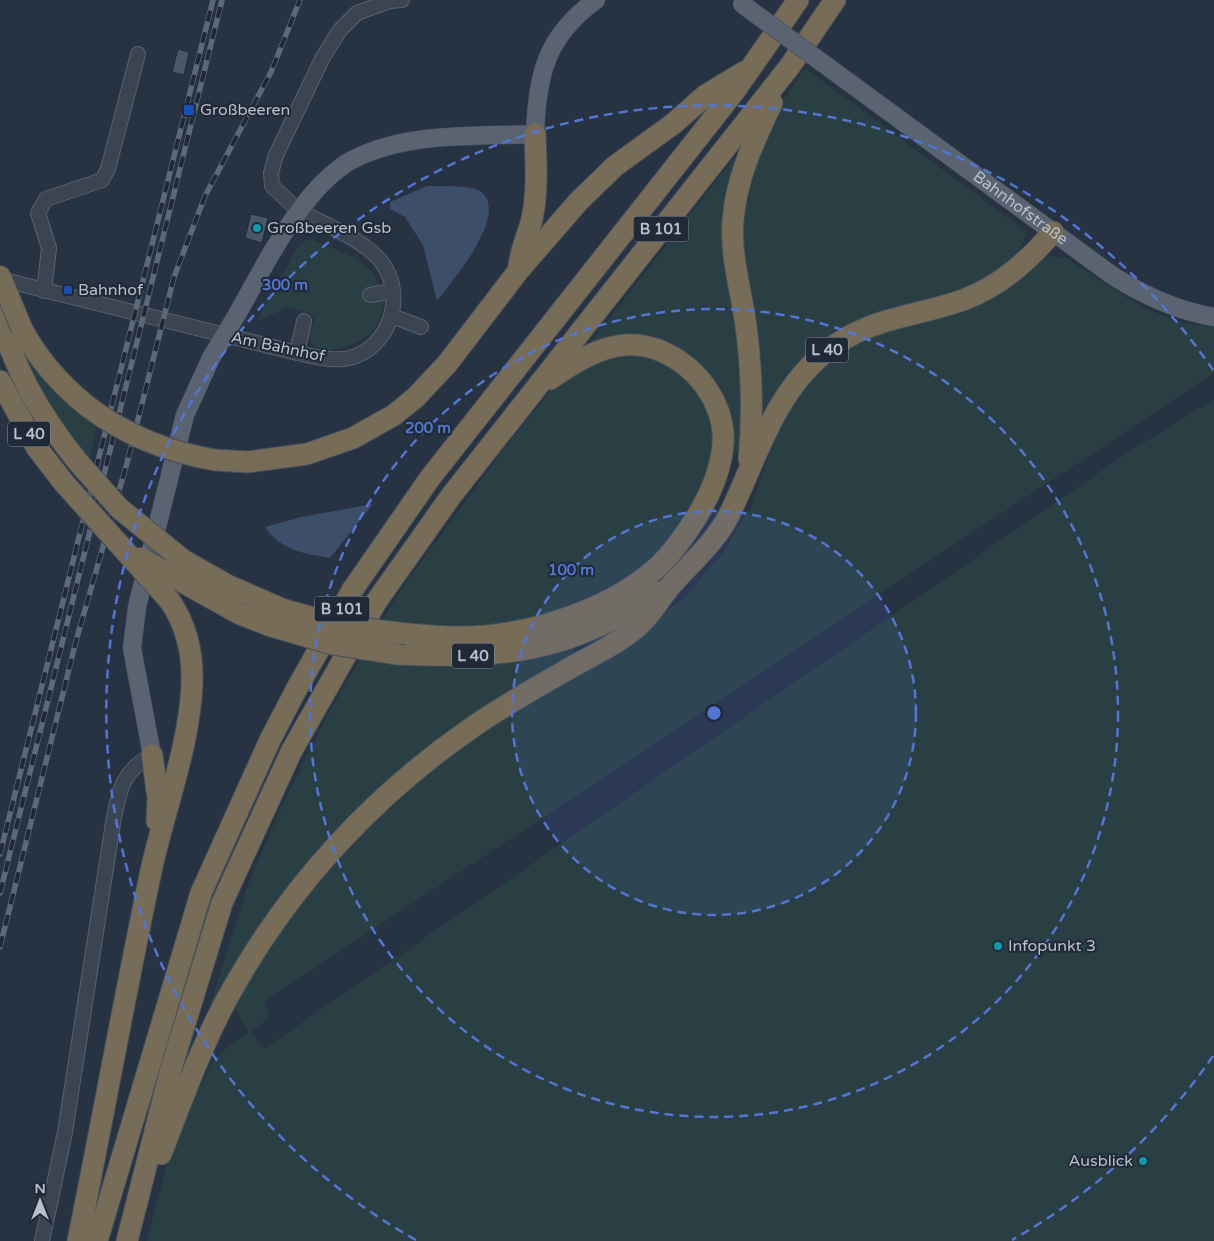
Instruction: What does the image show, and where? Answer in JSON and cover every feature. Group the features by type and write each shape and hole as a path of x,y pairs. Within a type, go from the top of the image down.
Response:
{"highway":[{"name":"B 101","path":"97,1241 201,893 270,740 296,690 354,589 430,478 752,67 798,0"},
{"name":"B 101","path":"129,1236 170,1072 219,913 291,752 376,602 451,496 790,66 835,0"},
{"path":"748,469 753,398 747,332 736,277 733,220 741,177 753,142 790,66"},
{"path":"0,278 22,329 50,370 73,395 118,427 150,443 173,451 214,460 248,462 307,454 353,438 394,415 431,382 480,323 519,270 578,202 615,166 673,124 706,95 752,67"},
{"path":"519,270 520,254 534,207 537,173 535,134"},
{"name":"L 40","path":"0,381 37,448 64,483 126,549 180,569 231,610 276,618 332,644 396,654 458,657 507,654 550,645 592,630 633,609 672,584 705,549 728,518 748,469 789,390 805,370 823,353 843,338 887,319 961,300 980,293 1014,272 1053,232"},
{"path":"0,317 34,396 56,435 120,508 180,569"},
{"path":"276,618 407,634 457,638 509,632 582,613 620,595 654,570 683,537 705,504 717,473 724,443 719,414 709,391 690,368 658,349 626,345 597,352 570,365 532,393"},
{"path":"78,1241 112,1075 122,1005 157,846 168,811 192,685 188,641 180,617 170,601 126,549"},
{"path":"129,1236 200,1056 232,989 273,924 330,852 372,807 434,754 495,711 622,637 644,621 672,584"},
{"path":"152,755 158,798 157,846"}],"main road":[{"path":"152,755 135,670 133,635 137,607 186,415 211,358 299,211 333,173 361,156 377,150 435,139 535,134 537,91 550,50 568,24 596,0"},
{"name":"Bahnhofstraße","path":"738,2 1135,290 1184,310 1214,317"}],"street":[{"name":"Am Bahnhof","path":"0,278 44,291 296,353 329,358 352,358 372,347 386,329 392,316 394,291 386,269 366,246 299,211 272,186 271,173 276,155 323,57 340,30 357,13 390,1 402,0"},
{"path":"44,291 49,248 38,213 46,198 102,180 108,169 138,54"},
{"path":"370,295 394,291"},
{"path":"392,316 421,327"},
{"path":"296,353 304,321"},
{"path":"42,1241 65,1132 113,823 120,790 125,778 138,763 152,755"}],"green space":[{"path":"805,68 1027,232 1018,255 1004,268 968,289 868,316 735,454 709,472 676,535 628,578 563,612 574,654 398,775 200,1037 250,879 281,808 327,716 401,589 505,447 600,330 734,158 757,149 773,115"},
{"path":"310,239 356,258 373,272 379,285 368,288 371,299 384,301 378,323 364,338 345,347 322,352 310,339 310,331 316,315 289,307 256,322 297,248 304,241"},
{"path":"1048,256 1065,257 1141,307 1181,322 1214,327 1214,373 264,1002 270,1018 250,1032 265,1048 1130,451 1214,399 1214,1241 147,1241 174,1136 216,1056 249,1032 233,1006 270,941 338,855 405,788 491,724 626,640 683,599 723,553 752,504 771,449 794,397 832,358 865,338 998,294"},
{"path":"18,338 91,419 90,423 97,428 89,460 47,403 38,387"}],"water":[{"path":"427,186 454,186 476,189 488,201 488,215 484,230 476,247 437,301 423,245 405,217 390,209 390,202"},
{"path":"373,504 330,558 294,550 278,541 265,527 301,517"}],"building":[{"path":"178,49 189,52 184,75 172,72"},
{"name":"Großbeeren Gsb","path":"251,214 268,218 262,243 245,238"}],"railway":[{"path":"0,854 213,0"},
{"path":"0,893 222,0"},
{"path":"0,947 76,641 127,463 174,277 205,196 271,72 300,0"}],"place":[{"name":"Großbeeren","path":"189,110"},
{"name":"Großbeeren Gsb","path":"257,228"},
{"name":"Bahnhof","path":"68,290"},
{"name":"Infopunkt 3","path":"998,946"},
{"name":"Ausblick","path":"1143,1161"}]}
